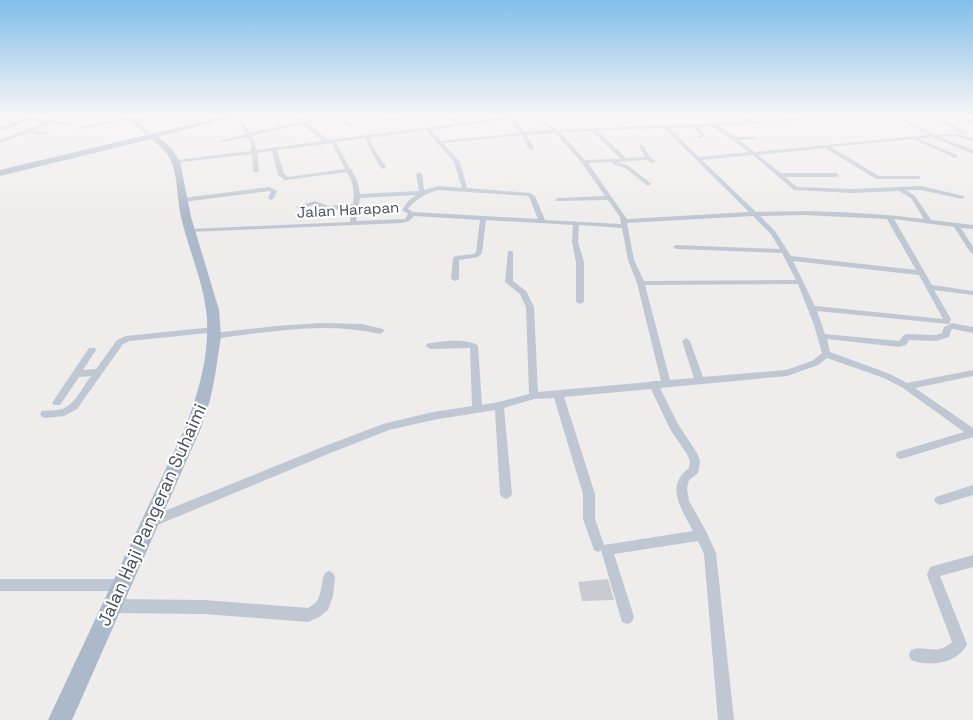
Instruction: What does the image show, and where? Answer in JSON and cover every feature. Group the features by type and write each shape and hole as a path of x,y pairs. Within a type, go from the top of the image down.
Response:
{"main road":[{"path":"0,169 12,168 89,150"},
{"name":"Jalan Haji Pangeran Suhaimi","path":"60,720 193,428 203,400 214,333 213,310 190,231 176,162 168,150"},
{"path":"0,173 12,168"}],"street":[{"path":"176,162 263,150"},
{"path":"274,150 281,175 287,179 350,170"},
{"path":"335,150 350,170 357,196 354,223"},
{"path":"374,150 383,167"},
{"path":"446,150 457,162 465,190"},
{"path":"573,150 610,198 625,224 631,260 641,282 666,383"},
{"path":"614,150 625,160"},
{"path":"643,150 653,162"},
{"path":"687,150 773,232 787,255 811,308 826,354"},
{"path":"748,150 794,188 800,190 926,188 962,197"},
{"path":"696,159 781,150"},
{"path":"831,150 878,178 892,189"},
{"path":"940,150 956,156"},
{"path":"254,151 256,171"},
{"path":"584,162 648,158"},
{"path":"607,161 627,166 648,184"},
{"path":"419,174 422,193"},
{"path":"780,175 836,175"},
{"path":"878,178 918,177"},
{"path":"357,196 422,193 438,188 528,194 532,196 542,221"},
{"path":"900,188 911,196 929,222"},
{"path":"183,200 270,189 274,191 271,198"},
{"path":"412,214 407,213 405,208 422,193"},
{"path":"558,200 610,198"},
{"path":"299,207 315,203 327,208 356,206"},
{"name":"Jalan Harapan","path":"190,231 402,221 407,220 412,214 625,224 754,214 856,215 973,228"},
{"path":"455,278 456,258 476,256 479,252 483,218"},
{"path":"811,308 946,322 947,319 890,218"},
{"path":"576,223 575,242 580,262 580,302"},
{"path":"957,226 973,252"},
{"path":"676,247 787,255 920,273"},
{"path":"510,252 510,282 523,293 530,307 534,396"},
{"path":"641,282 799,282"},
{"path":"929,287 973,293"},
{"path":"941,322 948,332"},
{"path":"45,414 69,410 99,372 114,348 128,338 343,325 364,326 380,331"},
{"path":"821,336 899,344 906,337 936,338 946,336 947,328 952,326 973,330"},
{"path":"686,341 699,380"},
{"path":"430,346 469,344 474,346 477,410"},
{"path":"57,403 92,350"},
{"path":"150,522 329,449 387,428 433,416 499,406 534,396 787,373 815,363 826,354"},
{"path":"826,354 906,386 973,433"},
{"path":"76,374 99,372"},
{"path":"906,386 973,373"},
{"path":"653,384 674,426 692,453 695,461 694,470 685,477 681,488 684,502 710,554 726,720"},
{"path":"558,394 589,494 589,519 598,546"},
{"path":"499,406 506,494"},
{"path":"901,455 973,433"},
{"path":"940,500 973,490"},
{"path":"627,617 607,549 702,535"},
{"path":"916,655 932,658 950,654 960,644 933,575 934,571 973,560"},
{"path":"112,606 204,606 308,615 322,609 326,603 329,577"},
{"path":"0,585 122,585"}],"building":[{"path":"608,579 614,600 582,601 578,582"}]}
